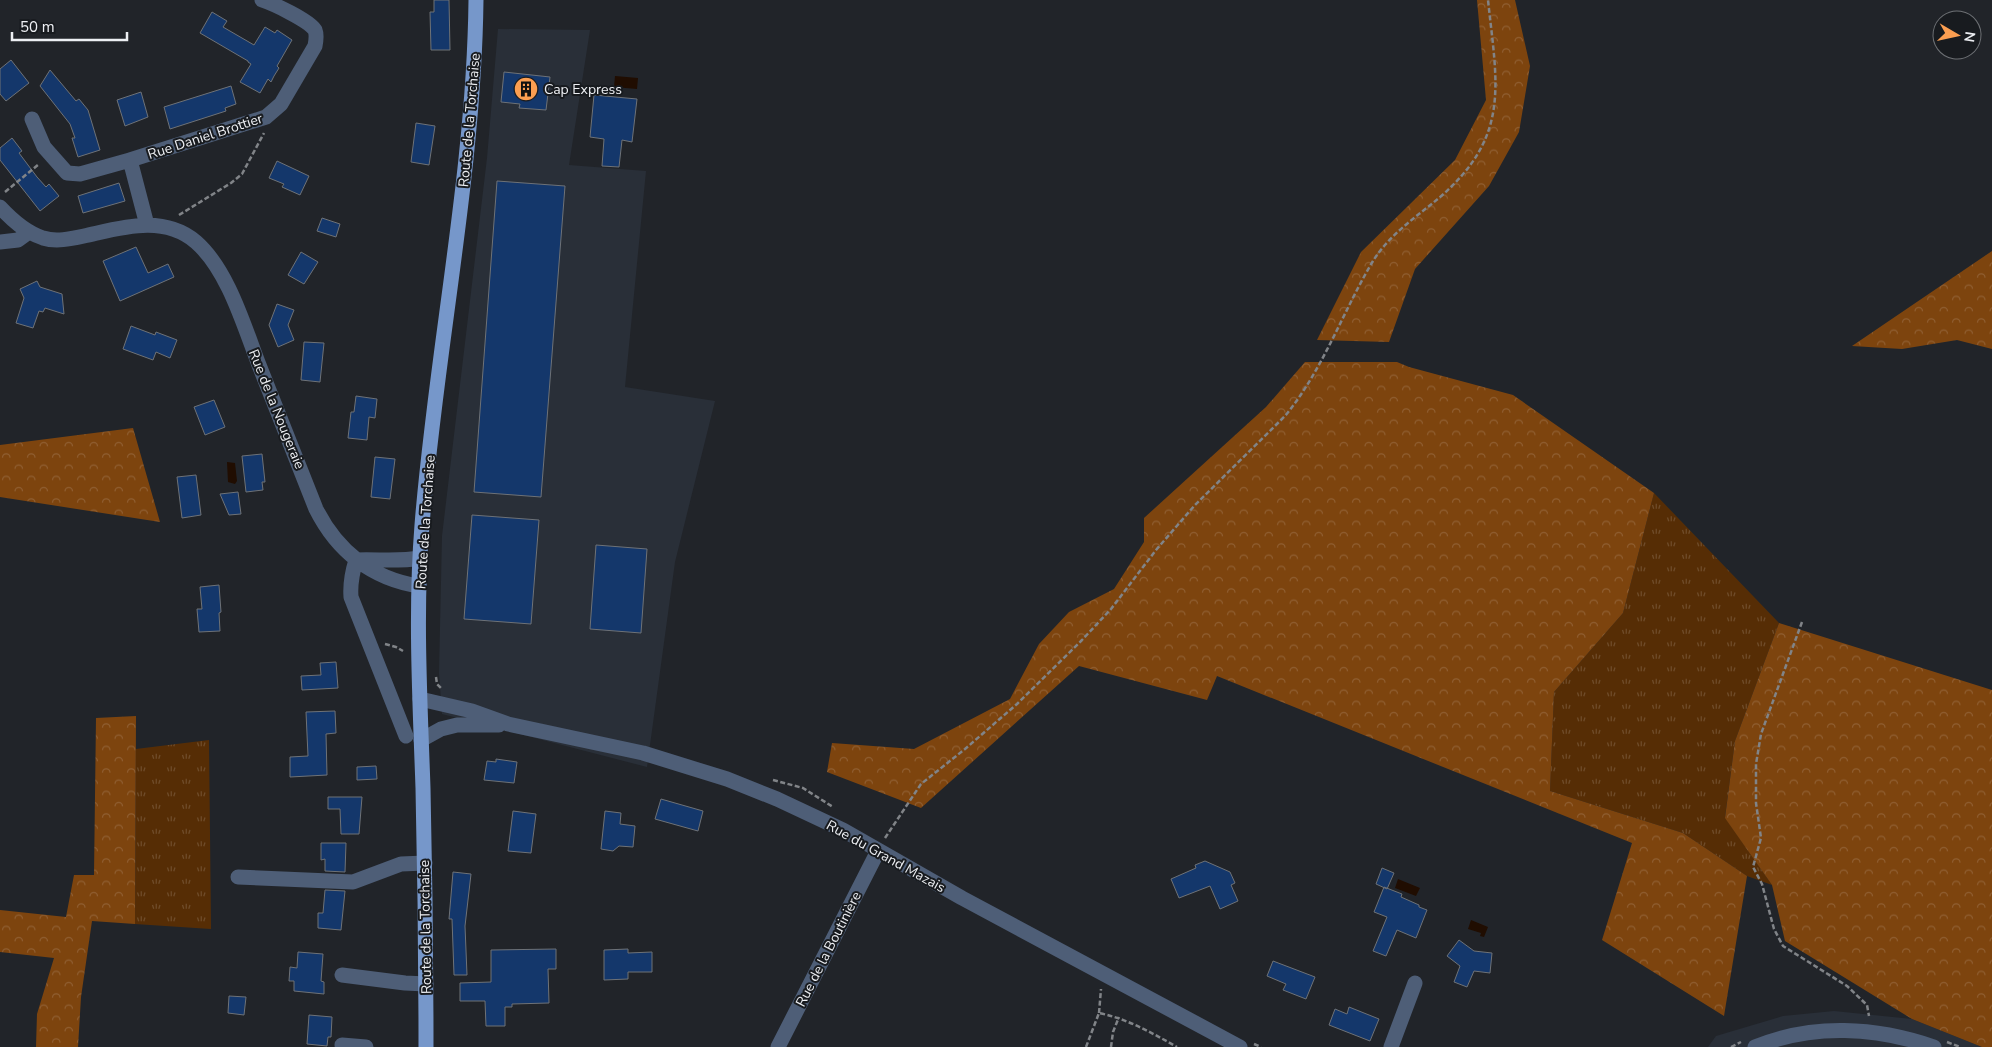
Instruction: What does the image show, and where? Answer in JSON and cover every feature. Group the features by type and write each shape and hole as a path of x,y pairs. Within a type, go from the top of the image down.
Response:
{"main road":[{"name":"Route de la Torchaise","path":"426,1047 425,863 414,738 420,700 420,558 426,486 468,146 474,79 476,0"}],"street":[{"name":"Rue Daniel Brottier","path":"32,118 39,137 51,155 67,173 72,175 130,160 259,121 275,111 315,46 316,38 315,31 310,25 273,3 262,0"},
{"name":"Rue Daniel Brottier","path":"130,160 154,225"},
{"path":"0,207 17,224 29,232 18,240 0,242"},
{"name":"Rue de la Nougeraie","path":"29,232 43,238 66,240 133,226 154,225 181,233 195,241 216,267 231,294 316,509 325,527 334,539 371,571 406,584 419,586"},
{"path":"414,738 367,639 351,597 350,586 356,560 375,559 390,561 420,558"},
{"name":"Rue du Grand Mazais","path":"420,700 472,711 508,724 643,753 727,779 843,830 1100,972 1246,1045"},
{"name":"Rue du Grand Mazais","path":"414,738 457,725 508,724"},
{"name":"Rue de la Boutinière","path":"778,1047 878,851"},
{"path":"238,877 353,882 401,864 425,863"},
{"path":"342,975 426,984"},
{"path":"1391,1047 1415,983"},
{"path":"1755,1047 1797,1034 1827,1030 1872,1031 1914,1040 1934,1047"},
{"path":"342,1045 366,1047"}],"path":[{"path":"878,851 892,825 921,784 966,749 1082,640 1111,609 1156,550 1195,505 1285,416 1312,377 1374,259 1391,238 1454,184 1476,158 1486,141 1494,115 1495,73 1488,0"},
{"path":"154,225 231,183 242,174 250,162 275,111"},
{"path":"0,197 51,155"},
{"path":"1802,622 1760,734 1756,764 1756,803 1762,838 1753,867 1762,884 1774,929 1783,946 1846,986 1867,1005 1872,1031"},
{"path":"367,639 396,647 419,661"},
{"path":"767,778 803,788 835,809"},
{"path":"1086,1047 1099,1013 1100,972"},
{"path":"1099,1013 1119,1017 1177,1047"},
{"path":"1111,1047 1113,1032 1119,1017"},
{"path":"1088,1043 1091,1047"},
{"path":"1246,1045 1260,1047"}],"shaded area":[{"path":"498,29 590,30 569,165 646,171 625,387 715,401 675,562 647,767 442,714 439,673 442,536 487,158"},
{"path":"615,76 638,78 637,89 614,87"},
{"path":"227,462 235,463 237,481 235,484 228,482"},
{"path":"1398,879 1420,888 1416,896 1395,888"},
{"path":"1471,920 1488,927 1484,937 1480,936 1481,933 1468,929"},
{"path":"1834,1011 1912,1019 1982,1047 1708,1047 1716,1036 1783,1016"}],"green space":[{"path":"1477,0 1515,0 1530,66 1519,132 1489,186 1415,269 1389,342 1317,340 1361,252 1455,160 1486,100"},
{"path":"1992,251 1992,349 1957,340 1902,349 1852,346"},
{"path":"1305,362 1397,362 1409,367 1513,395 1654,493 1623,613 1554,692 1550,791 1683,833 1747,876 1724,1016 1602,940 1632,843 1217,676 1207,700 1079,666 921,808 827,772 832,743 914,749 1010,699 1039,644 1069,612 1114,589 1144,542 1144,518 1266,407"},
{"path":"133,428 160,522 0,497 0,445"},
{"path":"1654,493 1779,623 1735,741 1725,817 1772,885 1747,876 1683,833 1550,791 1554,692 1623,613"},
{"path":"1779,623 1992,690 1992,1047 1982,1047 1912,1019 1785,941 1772,885 1725,818 1735,741"},
{"path":"136,716 135,924 92,921 81,997 78,1047 36,1047 37,1014 54,958 0,952 0,910 66,917 74,875 94,875 96,718"},
{"path":"209,740 211,929 135,924 136,749"}],"building":[{"path":"434,0 449,0 450,50 431,50 430,12 434,12"},
{"path":"212,12 227,21 223,27 254,45 265,27 275,33 277,30 292,40 277,66 279,68 271,82 268,79 260,93 240,82 251,64 248,61 200,33"},
{"path":"11,60 29,83 6,101 0,94 0,69"},
{"path":"50,70 76,101 79,99 88,110 100,150 78,157 72,138 75,138 70,124 40,86"},
{"name":"Cap Express","path":"504,72 550,77 546,110 519,108 520,104 501,102"},
{"path":"231,86 236,104 225,108 226,111 170,129 164,107"},
{"path":"141,92 148,117 125,126 117,100"},
{"path":"594,95 637,99 632,142 622,140 619,167 602,166 604,139 590,137"},
{"path":"416,123 435,126 429,165 411,162"},
{"path":"12,138 22,151 19,153 37,177 46,187 49,184 59,196 40,211 0,160 0,148"},
{"path":"277,161 309,176 300,195 282,187 284,184 269,178"},
{"path":"497,181 565,186 541,497 474,492"},
{"path":"119,183 125,201 83,213 78,196"},
{"path":"322,218 340,224 336,237 317,231"},
{"path":"136,247 148,273 168,264 174,277 120,301 103,261"},
{"path":"301,252 318,262 304,284 288,275"},
{"path":"37,281 40,287 62,294 64,314 45,308 43,312 39,311 33,328 16,323 24,298 20,289"},
{"path":"277,304 294,310 288,325 294,340 278,347 269,325"},
{"path":"131,326 155,335 156,332 177,340 170,358 156,352 153,360 123,349"},
{"path":"304,342 324,343 320,382 301,380"},
{"path":"356,396 377,399 375,418 369,417 367,440 348,438 351,412 354,412"},
{"path":"214,400 225,427 205,435 194,407"},
{"path":"262,454 265,482 262,482 263,490 246,492 242,456"},
{"path":"375,457 395,459 390,499 371,497"},
{"path":"196,475 201,515 182,518 177,477"},
{"path":"238,492 241,514 229,515 220,494"},
{"path":"472,515 539,520 531,624 464,619"},
{"path":"596,545 647,549 641,633 590,629"},
{"path":"219,585 220,631 199,632 197,609 202,609 200,587"},
{"path":"336,662 338,688 302,690 301,676 321,675 320,663"},
{"path":"335,711 336,733 326,734 327,775 290,777 290,757 308,756 306,712"},
{"path":"496,759 517,762 514,783 484,780 487,761 496,762"},
{"path":"376,766 377,779 357,780 357,767"},
{"path":"328,797 362,797 359,834 341,834 340,809 328,809"},
{"path":"661,799 703,811 698,831 655,819"},
{"path":"513,811 536,814 531,853 508,851"},
{"path":"605,811 621,813 620,824 635,826 633,847 619,846 613,851 601,849"},
{"path":"321,843 346,843 345,872 325,871 325,859 321,860"},
{"path":"1205,861 1230,872 1235,883 1231,885 1238,901 1220,909 1210,886 1179,898 1171,879 1196,868 1195,865"},
{"path":"1382,868 1394,873 1387,889 1376,884"},
{"path":"453,872 471,874 465,926 467,975 454,975 452,919 449,919"},
{"path":"1384,887 1402,894 1401,897 1427,910 1416,938 1397,930 1386,956 1373,951 1387,917 1374,912"},
{"path":"325,890 345,891 341,930 318,928 318,913 323,913"},
{"path":"1459,940 1474,951 1492,953 1490,973 1474,971 1467,987 1454,982 1460,966 1447,956"},
{"path":"556,949 556,969 548,969 549,1003 512,1004 512,1007 505,1007 505,1026 486,1026 485,1001 460,1001 460,983 491,982 491,950"},
{"path":"628,949 628,953 652,952 652,972 628,972 628,979 604,980 604,950"},
{"path":"298,952 323,954 321,981 324,982 324,994 294,991 294,981 289,981 290,967 297,968"},
{"path":"1273,961 1315,977 1306,999 1283,990 1286,984 1267,976"},
{"path":"229,996 246,997 244,1015 228,1013"},
{"path":"1349,1007 1379,1019 1370,1041 1329,1025 1335,1009 1347,1014"},
{"path":"309,1015 332,1017 331,1037 328,1037 327,1046 307,1044"}],"place":[{"name":"Cap Express","path":"526,89"}]}
